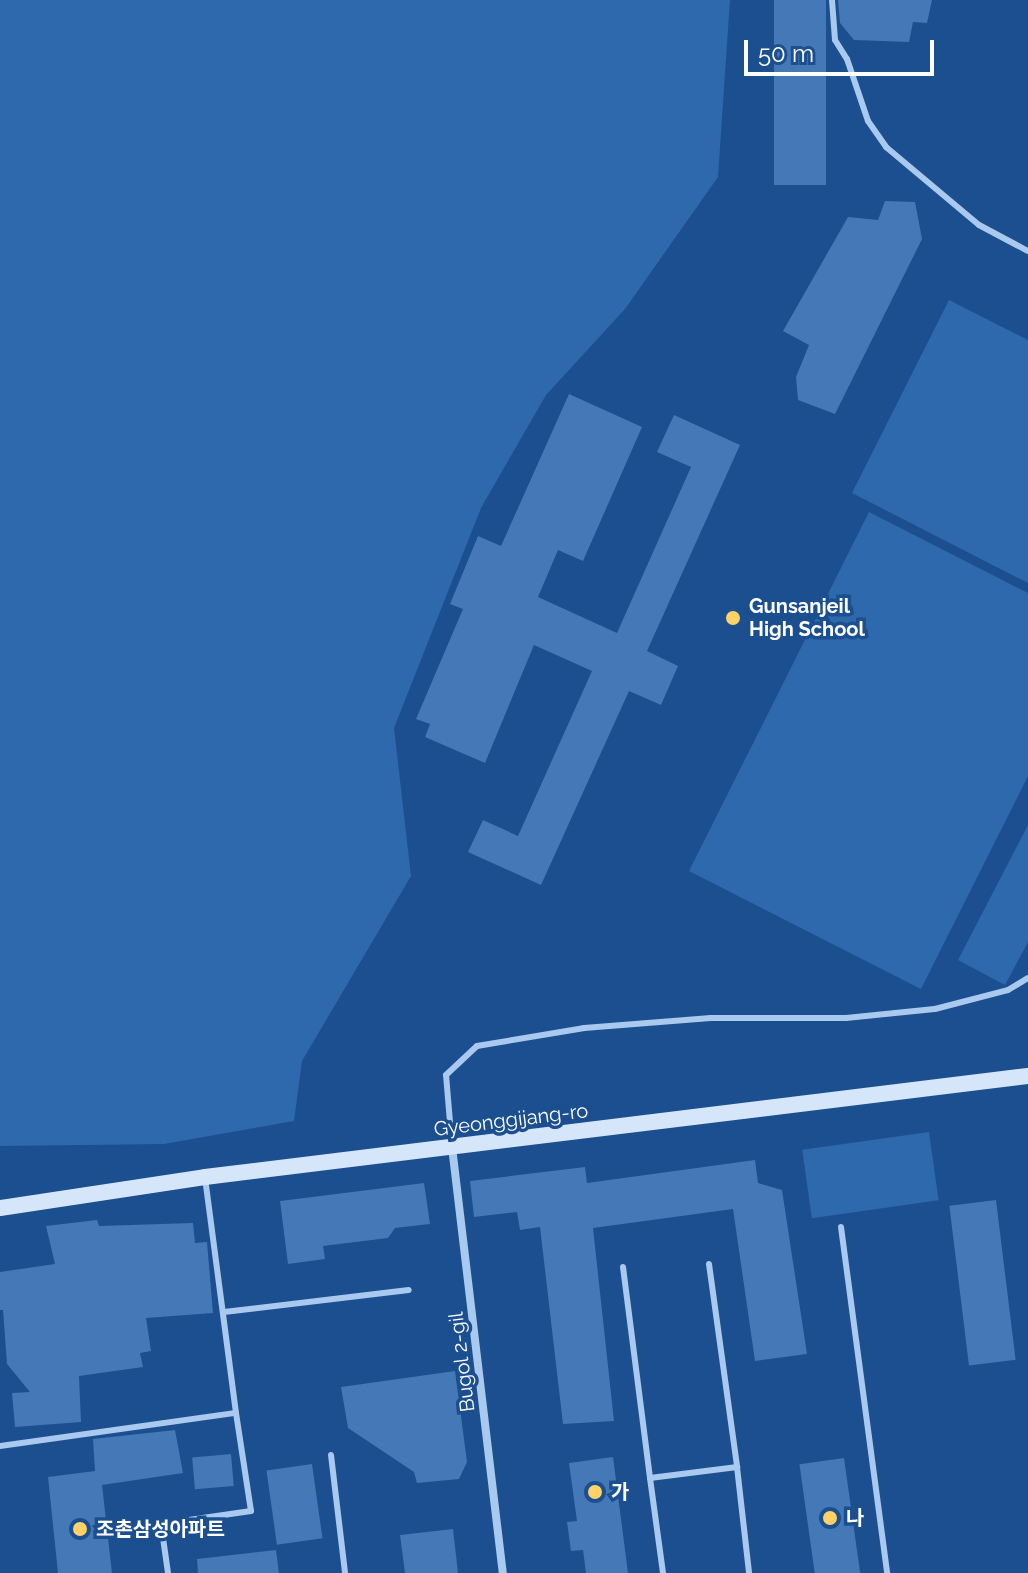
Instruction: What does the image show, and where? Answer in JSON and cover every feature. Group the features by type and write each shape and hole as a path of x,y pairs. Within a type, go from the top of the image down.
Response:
{"street":[{"name":"Gyeonggijang-ro","path":"0,1208 205,1177 1028,1076"},
{"name":"Bugol 2-gil","path":"452,1147 503,1573"}],"lane":[{"path":"832,0 835,40 847,59 868,121 886,147 979,225 1028,251"},
{"path":"452,1147 446,1075 477,1046 584,1028 725,1017 846,1018 935,1009 1008,990 1028,978"},
{"path":"168,1573 161,1524 251,1511 205,1177"},
{"path":"841,1227 887,1573"},
{"path":"709,1264 749,1573"},
{"path":"623,1267 663,1573"},
{"path":"224,1312 409,1290"},
{"path":"0,1446 236,1413"},
{"path":"331,1455 345,1573"},
{"path":"650,1478 737,1467"}],"shaded area":[{"path":"0,0 730,0 718,177 625,309 546,395 481,508 394,728 411,876 302,1061 294,1121 164,1144 0,1146"},
{"path":"949,300 1028,340 1028,583 852,493"},
{"path":"869,512 1028,593 1028,776 921,989 689,871"},
{"path":"1028,825 1028,942 1005,985 958,960"},
{"path":"929,1132 939,1200 812,1218 802,1150"}],"building":[{"path":"774,0 826,0 826,185 774,185"},
{"path":"838,0 932,0 927,23 913,22 909,42 854,40 840,23"},
{"path":"885,201 915,202 922,239 835,414 798,400 796,377 809,345 783,331 848,217 878,220"},
{"path":"569,394 642,427 583,561 558,550 538,597 617,633 691,467 657,452 674,415 740,445 647,651 678,666 661,705 629,691 541,885 468,852 483,820 518,836 592,671 534,645 485,763 425,737 430,724 416,719 463,609 450,604 478,536 501,546"},
{"path":"755,1160 758,1183 782,1190 807,1354 755,1361 733,1209 593,1228 614,1421 563,1424 540,1227 520,1230 517,1212 474,1217 470,1181 585,1167 587,1183"},
{"path":"424,1183 430,1224 395,1228 388,1238 323,1246 325,1259 288,1264 280,1201"},
{"path":"996,1200 1016,1360 969,1366 949,1206"},
{"path":"97,1220 99,1226 193,1223 195,1243 207,1242 213,1313 146,1318 151,1351 140,1353 143,1367 79,1376 81,1422 15,1427 12,1393 30,1392 7,1364 3,1310 0,1310 0,1272 55,1264 46,1226"},
{"path":"455,1371 467,1462 459,1479 417,1483 414,1472 348,1428 341,1387"},
{"name":"조촌삼성아파트","path":"175,1430 183,1473 102,1485 112,1573 58,1573 48,1477 95,1471 93,1439"},
{"path":"231,1454 234,1486 195,1489 192,1457"},
{"name":"가","path":"613,1457 628,1573 586,1573 583,1550 571,1551 567,1522 577,1521 569,1463"},
{"name":"나","path":"844,1458 860,1573 815,1573 799,1464"},
{"path":"312,1464 322,1538 277,1545 266,1470"},
{"path":"453,1529 458,1573 405,1573 400,1535"},
{"path":"276,1550 279,1573 198,1573 197,1559"}],"place":[{"name":"Gunsanjeil High School","path":"733,618"},
{"name":"가","path":"595,1492"},
{"name":"나","path":"830,1518"},
{"name":"조촌삼성아파트","path":"80,1529"}]}
